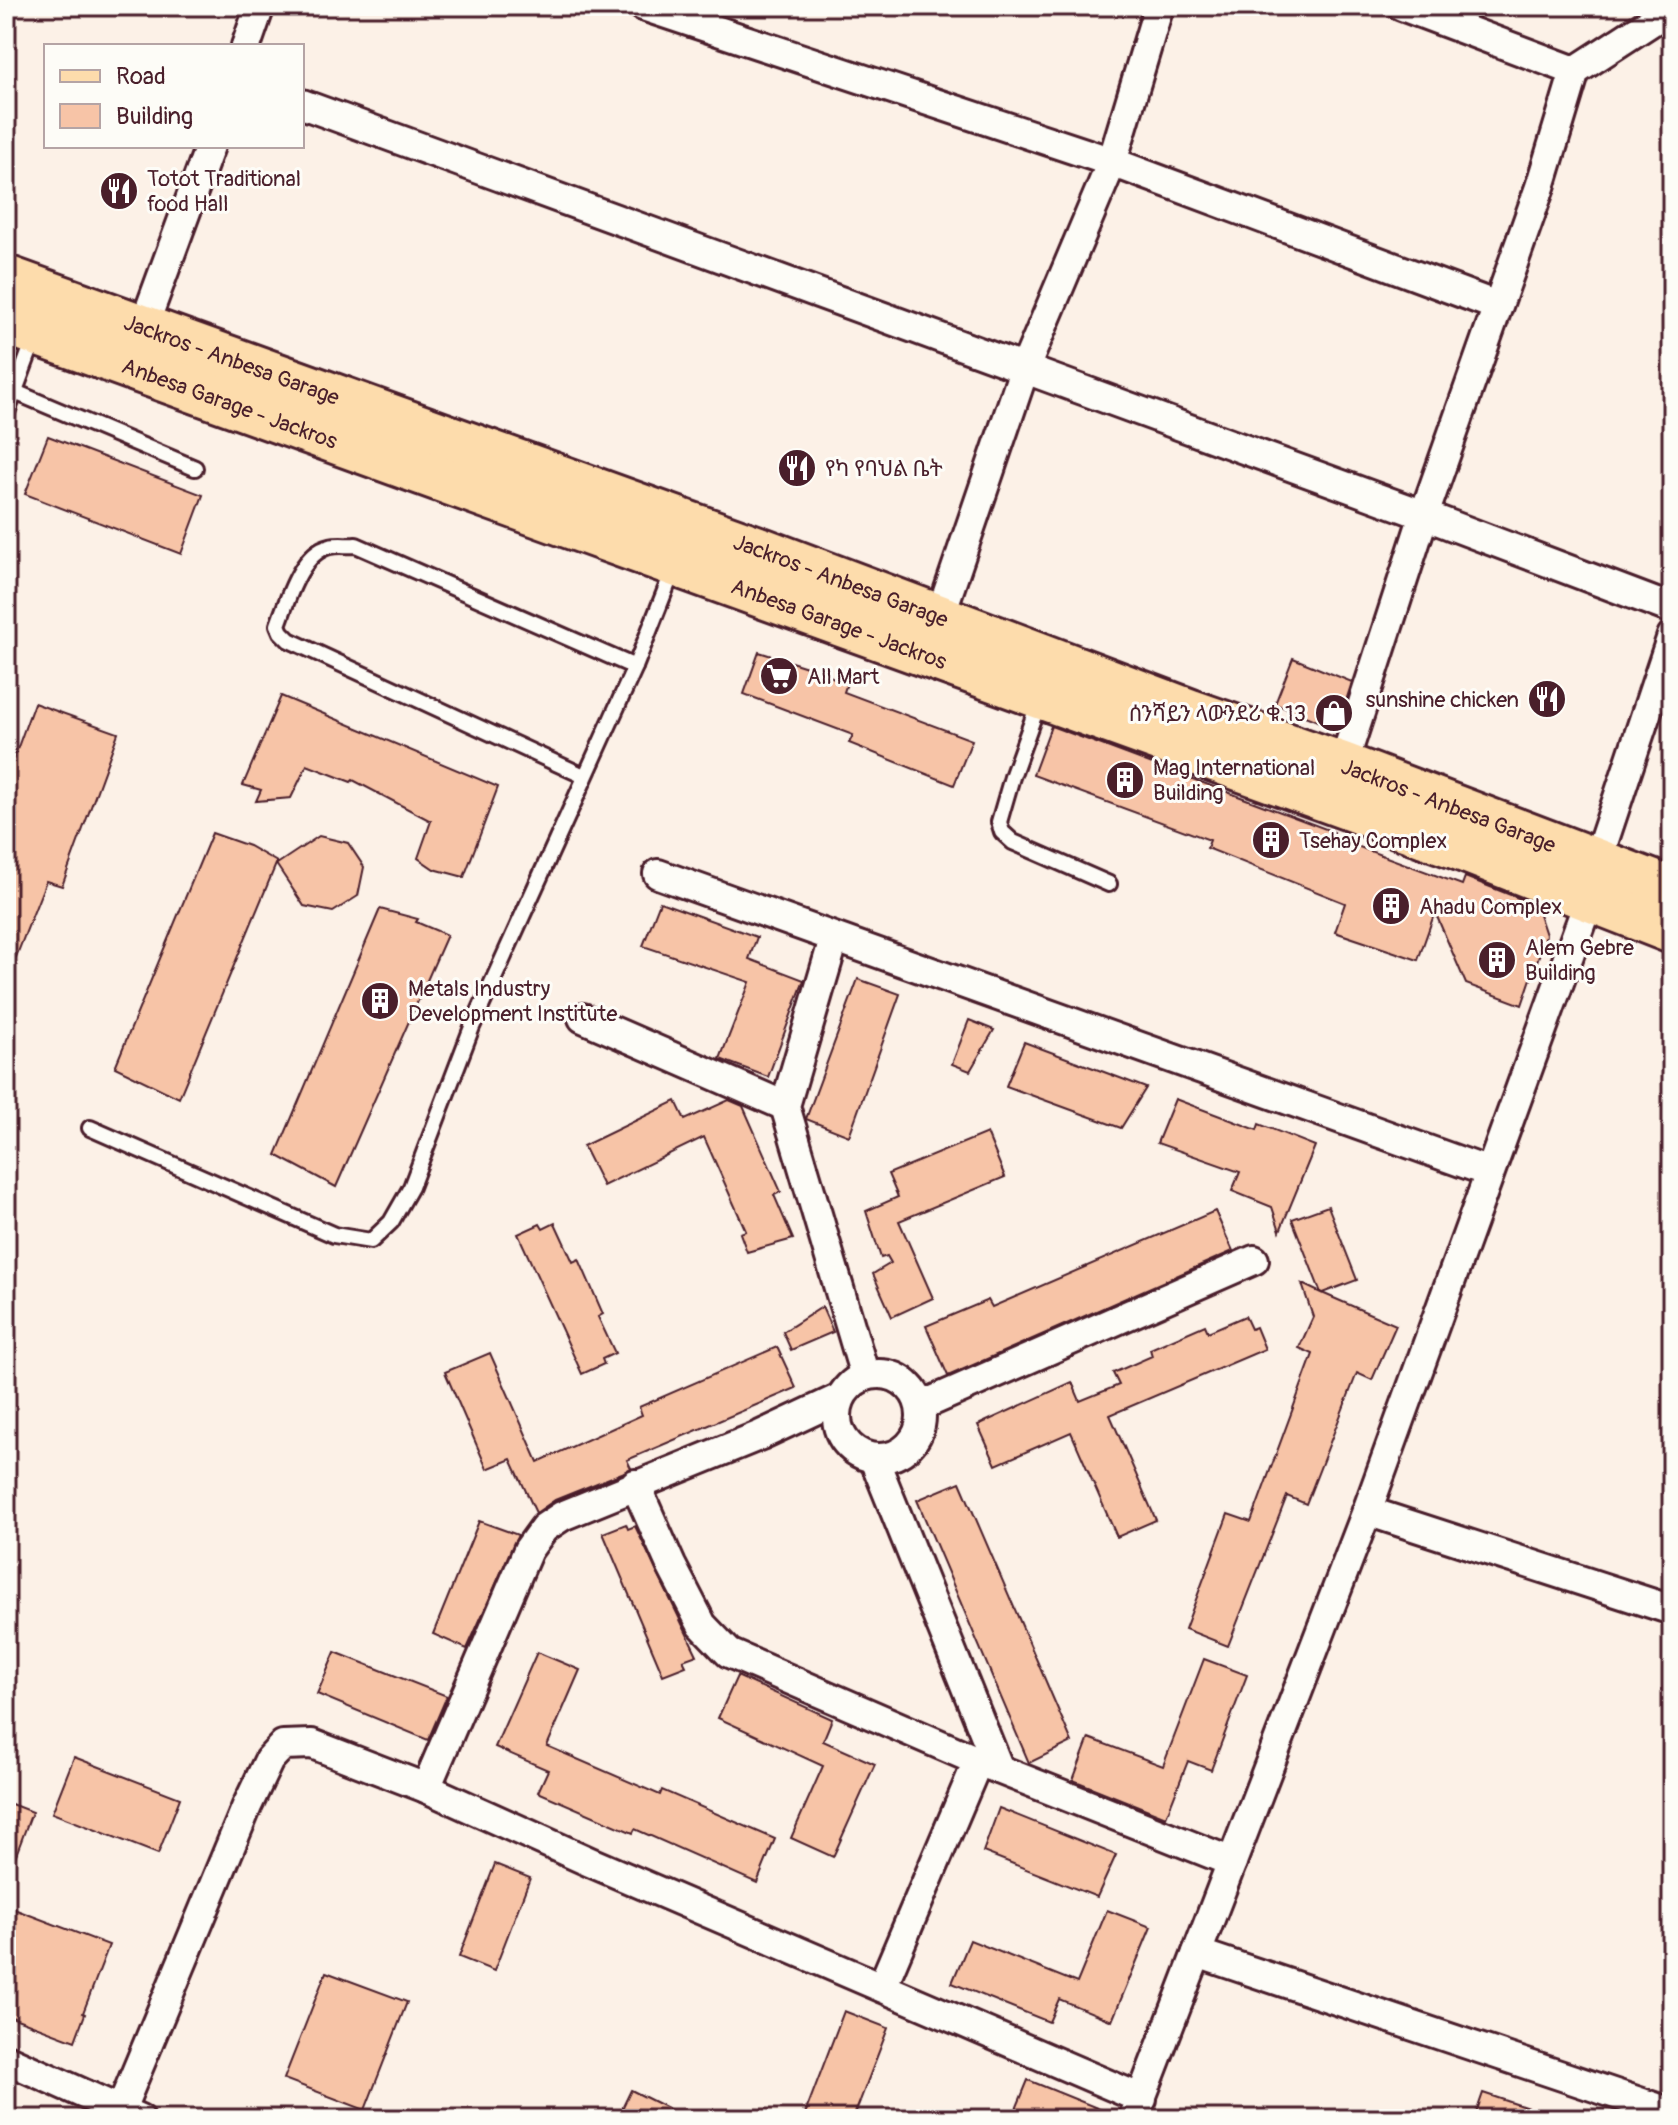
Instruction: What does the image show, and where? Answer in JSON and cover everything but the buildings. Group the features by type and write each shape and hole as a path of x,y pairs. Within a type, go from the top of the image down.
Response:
{"main road":[{"name":"Jackros - Anbesa Garage","path":"6,278 143,328 519,486 940,616 1191,712 1343,765 1593,880 1672,890"},
{"name":"Anbesa Garage - Jackros","path":"21,328 519,486 676,564 1455,846 1593,880 1672,931"}],"street":[{"path":"247,44 260,6"},
{"path":"643,6 1112,162 1497,306"},
{"path":"940,616 1024,370 1112,162 1159,6"},
{"path":"1402,6 1575,71"},
{"path":"1343,765 1424,515 1540,187 1575,71 1672,8"},
{"path":"304,105 1424,515 1672,609"},
{"path":"143,328 209,148"},
{"path":"6,2059 131,2114 247,1806 269,1760 283,1745 312,1744 426,1788 882,1987 1138,2109 1367,1511 1593,880 1672,636"},
{"path":"658,874 1489,1172"},
{"path":"834,939 785,1106 865,1376"},
{"path":"583,1018 785,1106"},
{"path":"921,1406 1254,1260"},
{"path":"883,1373 900,1378 914,1390 921,1406 922,1423 916,1438 904,1450 889,1457 874,1459 857,1451 846,1441 839,1428 836,1413 840,1398 850,1385 865,1376 883,1373"},
{"path":"426,1788 528,1550 544,1528 562,1516 761,1435 840,1398"},
{"path":"874,1459 988,1765 882,1987"},
{"path":"635,1484 702,1625 729,1653 988,1765 1232,1862"},
{"path":"1367,1511 1672,1610"},
{"path":"1197,1953 1672,2113"}],"lane":[{"path":"6,415 15,392 21,328"},
{"path":"15,392 195,468"},
{"path":"584,776 289,640 278,625 297,577 315,555 328,546 356,545 635,667"},
{"path":"90,1128 334,1235 371,1241 391,1222 411,1187 472,1027 635,667 676,564"},
{"path":"1041,695 999,822 1002,832 1013,842 1109,884"}],"place":[{"name":"Totot Traditional food Hall","path":"119,191"},
{"name":"የካ የባህል ቤት","path":"797,468"},
{"name":"All Mart","path":"779,676"},
{"name":"sunshine chicken","path":"1547,699"},
{"name":"ሰንሻይን ላውንደሪ ቁ.13","path":"1334,713"},
{"name":"Mag International Building","path":"1125,780"},
{"name":"Tsehay Complex","path":"1271,840"},
{"name":"Ahadu Complex","path":"1391,906"},
{"name":"Alem Gebre Building","path":"1497,960"},
{"name":"Metals Industry Development Institute","path":"380,1001"}]}
